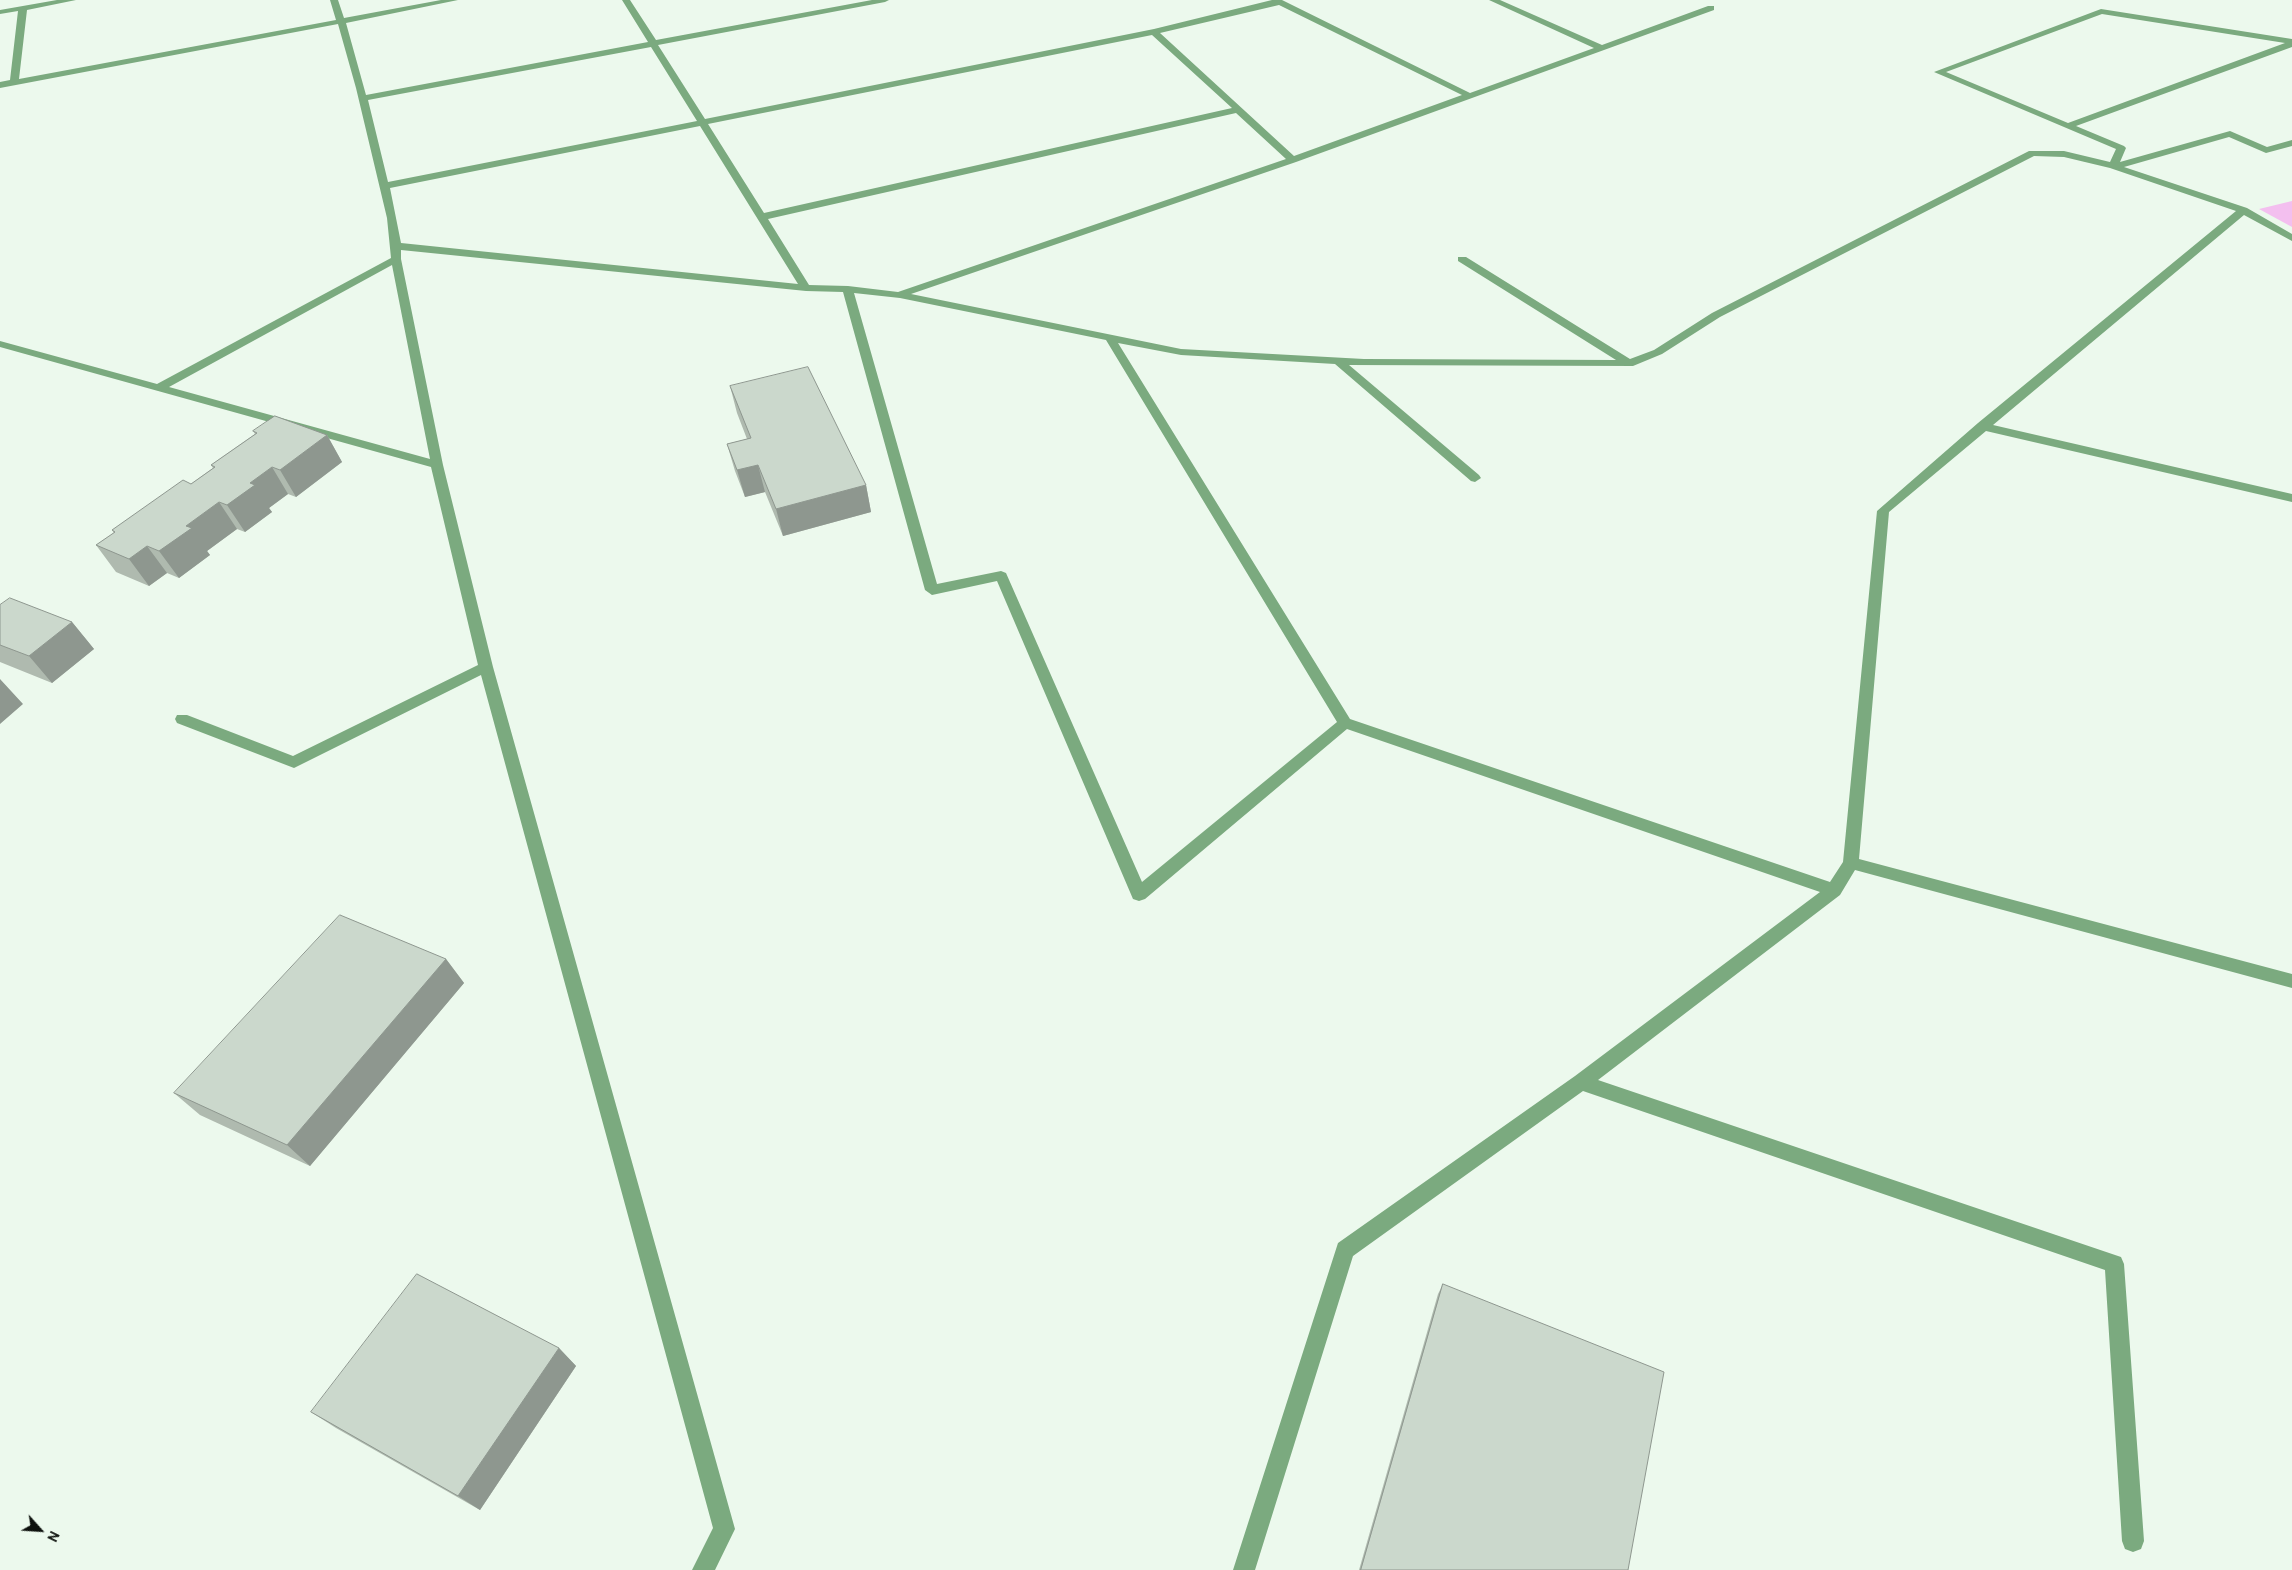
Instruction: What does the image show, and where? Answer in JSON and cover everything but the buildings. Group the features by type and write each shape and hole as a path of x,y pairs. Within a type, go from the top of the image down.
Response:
{"street":[{"path":"0,12 72,0"},
{"path":"334,0 363,98 384,186 437,465 486,666 724,1529 703,1570"},
{"path":"0,85 454,0"},
{"path":"626,0 806,288"},
{"path":"363,98 885,0"},
{"path":"1493,0 1602,48"},
{"path":"384,186 1154,32 1278,1 1470,96"},
{"path":"14,83 23,8"},
{"path":"900,294 1293,160 1711,8"},
{"path":"2113,166 2121,148 1938,72 2101,11 2292,43"},
{"path":"1154,32 1293,160"},
{"path":"2067,126 2292,43"},
{"path":"762,217 1237,110"},
{"path":"2113,166 2150,158 2230,134 2266,150 2292,143"},
{"path":"160,387 397,253 806,288 848,289 900,294 1181,352 1337,360 1629,364 1658,352 1716,315 2032,153 2064,154 2113,166 2243,210 2292,238"},
{"path":"1244,1570 1345,1250 1581,1082 1834,890 1850,863 1882,511 2243,210"},
{"path":"1462,259 1629,364"},
{"path":"848,289 932,590 1001,576 1139,894 1345,723"},
{"path":"1110,338 1345,723 1834,890"},
{"path":"0,344 437,465"},
{"path":"1337,360 1475,478"},
{"path":"1982,426 2292,498"},
{"path":"182,719 294,762 486,666"},
{"path":"1850,863 2292,981"},
{"path":"1581,1082 2114,1264 2132,1540"}],"shaded area":[{"path":"2292,201 2292,227 2259,209"}]}
